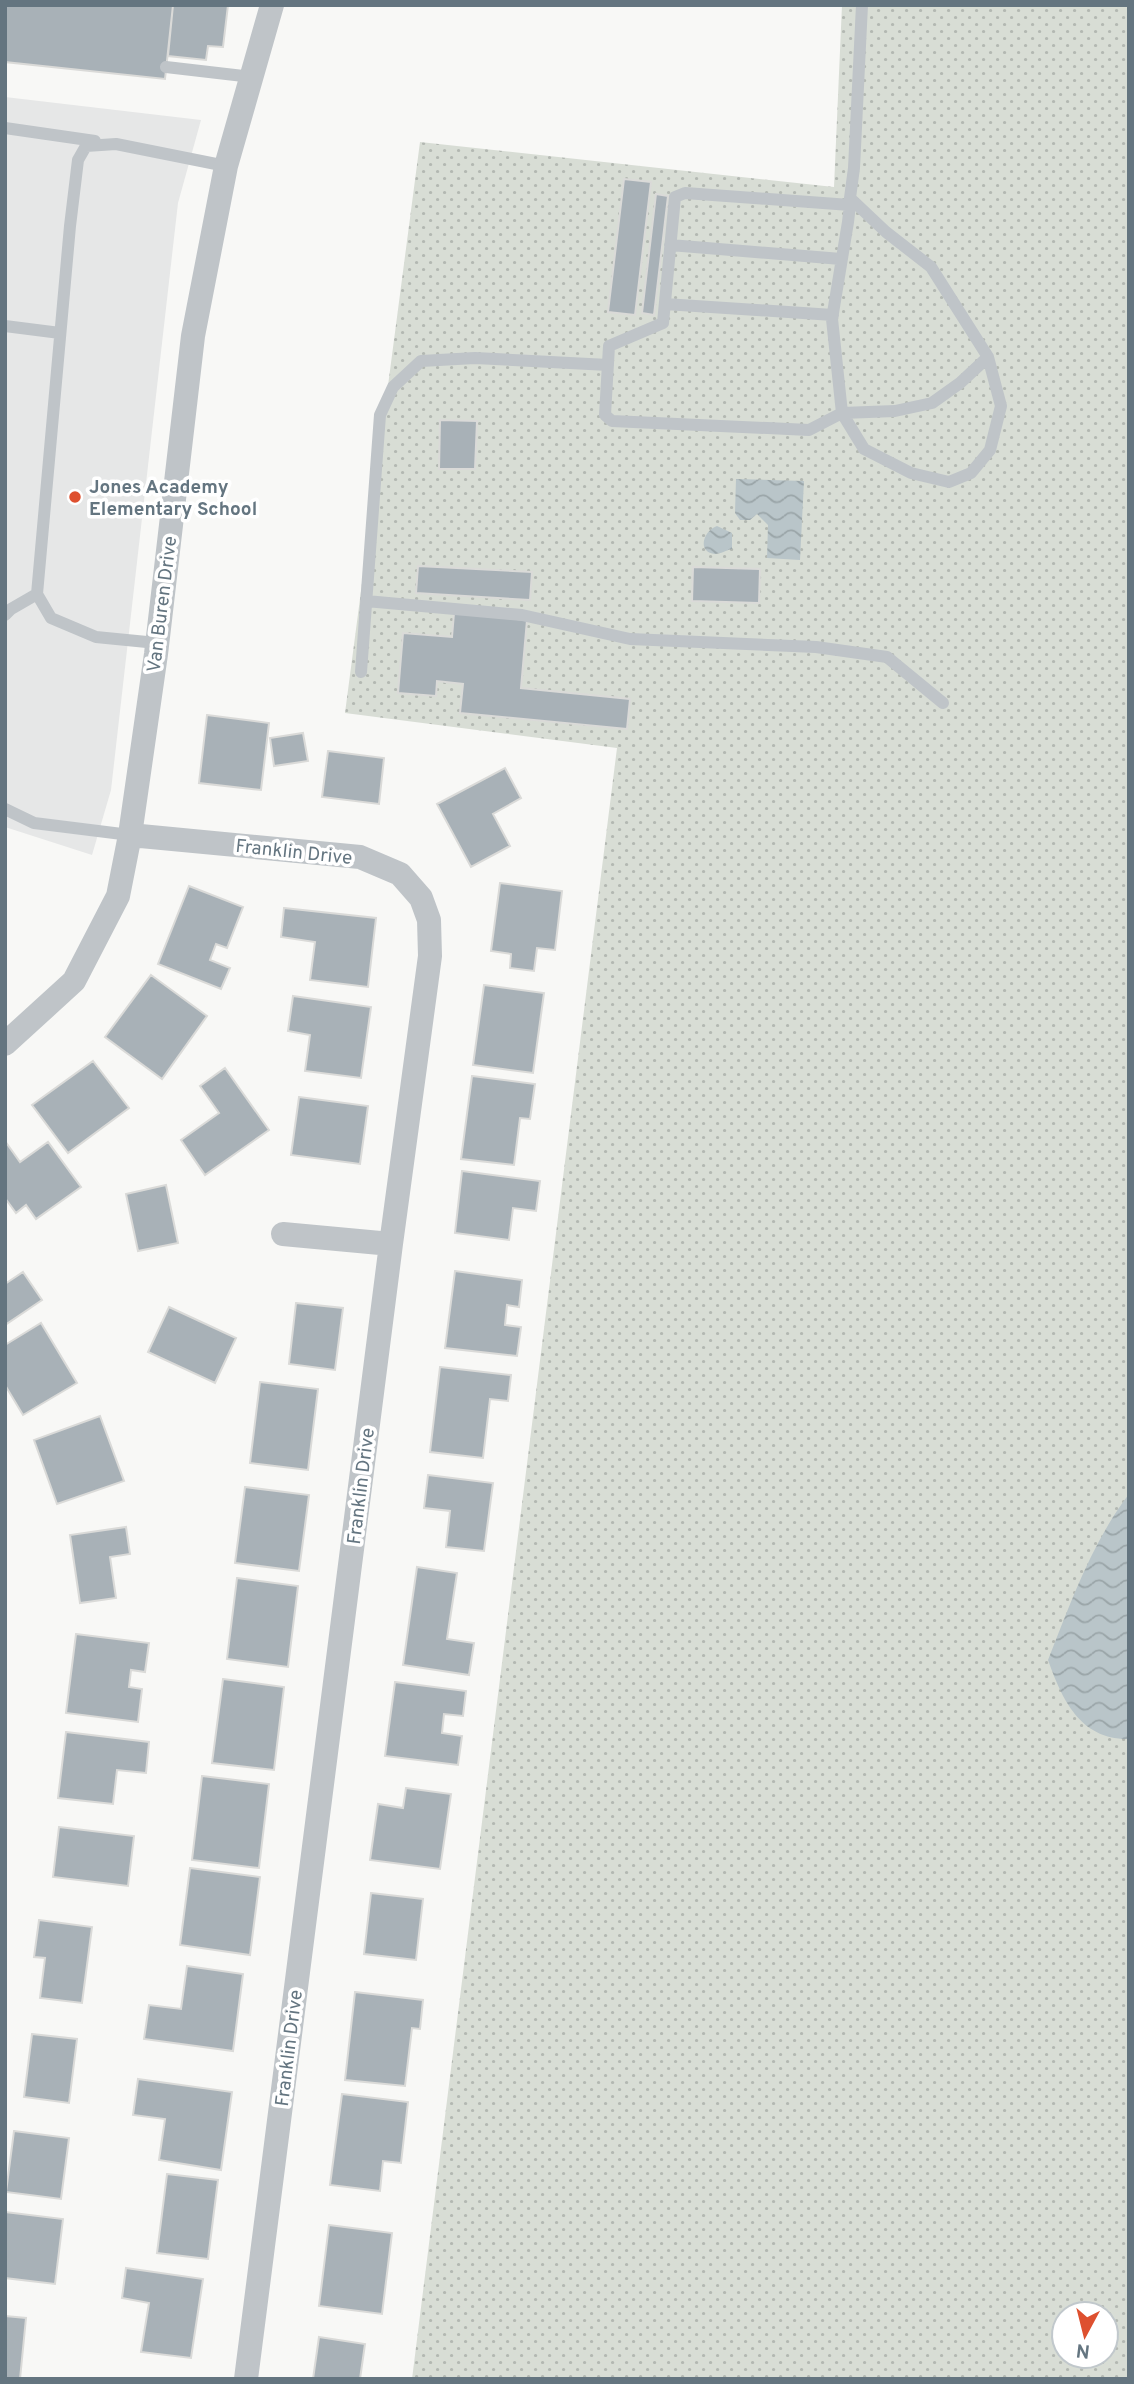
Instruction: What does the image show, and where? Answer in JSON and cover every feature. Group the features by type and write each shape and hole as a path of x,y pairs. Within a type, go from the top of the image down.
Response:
{"street":[{"name":"Van Buren Drive","path":"5,1044 74,981 118,896 130,835 157,643 193,336 226,166 272,5"},
{"name":"Franklin Drive","path":"130,835 360,857 400,874 421,898 429,920 430,956 246,2379"},
{"path":"284,1234 391,1244"}],"lane":[{"path":"862,5 850,202 833,315 842,413 864,449 911,473 949,482 971,473 990,450 1001,406 988,357 931,267 850,202 685,193 675,197 663,323 609,346 605,415 612,421 809,430 842,413 895,411 932,403 960,383 988,357"},
{"path":"166,67 252,77"},
{"path":"5,128 113,144 226,166"},
{"path":"113,144 86,146 78,160 37,594 51,618 96,638 157,643"},
{"path":"670,245 841,259"},
{"path":"665,304 833,315"},
{"path":"5,326 61,333"},
{"path":"362,672 380,415 393,387 421,361 475,358 608,365"},
{"path":"5,615 37,594"},
{"path":"366,601 522,615 630,639 816,647 887,657 943,703"},
{"path":"5,809 34,823 130,835"}],"shaded area":[{"path":"842,5 1129,5 1129,2379 412,2379 617,748 345,713 420,142 834,187"},
{"name":"Jones Academy Elementary School","path":"5,97 201,120 178,203 111,790 92,855 5,827"}],"water":[{"path":"736,479 804,481 800,560 767,558 768,525 757,514 750,520 740,520 735,513"},
{"path":"717,526 732,533 732,549 715,554 705,549 704,541 712,528"},
{"path":"1129,1494 1129,1739 1098,1733 1086,1725 1067,1702 1048,1660 1093,1553"}],"building":[{"path":"5,5 173,5 165,79 5,62"},
{"path":"173,5 228,5 223,47 208,46 206,60 168,56"},
{"path":"624,179 651,182 635,315 608,312"},
{"path":"656,194 668,196 654,315 642,313"},
{"path":"440,420 477,421 475,469 439,469"},
{"path":"418,566 532,572 530,600 416,593"},
{"path":"693,567 760,569 759,603 692,601"},
{"path":"454,613 527,620 521,688 630,699 627,729 460,713 463,684 437,681 436,696 398,693 403,633 452,637"},
{"path":"207,715 269,723 261,790 199,783"},
{"path":"303,733 308,761 274,766 270,738"},
{"path":"328,751 384,758 379,804 322,797"},
{"path":"505,768 521,798 493,814 510,846 471,867 437,804"},
{"path":"500,883 562,891 555,950 537,948 534,971 510,968 511,954 491,951"},
{"path":"189,886 243,907 227,948 216,944 210,960 230,968 221,989 158,964"},
{"path":"284,908 376,918 368,987 310,980 315,942 281,937"},
{"path":"151,975 207,1016 162,1079 105,1037"},
{"path":"484,985 544,993 533,1073 473,1065"},
{"path":"293,996 371,1007 361,1078 305,1071 310,1035 288,1031"},
{"path":"93,1061 129,1108 68,1153 32,1105"},
{"path":"225,1068 269,1130 205,1175 181,1140 219,1113 200,1086"},
{"path":"472,1076 535,1084 530,1119 520,1118 514,1165 461,1159"},
{"path":"299,1097 368,1106 360,1164 291,1155"},
{"path":"5,1141 20,1162 48,1142 81,1187 36,1219 26,1205 16,1213 5,1198"},
{"path":"462,1171 540,1181 536,1211 513,1208 509,1240 455,1233"},
{"path":"166,1185 178,1243 138,1251 126,1194"},
{"path":"455,1271 522,1280 519,1307 507,1305 505,1325 521,1327 517,1356 445,1348"},
{"path":"23,1272 42,1300 5,1325 5,1284"},
{"path":"296,1303 343,1308 335,1370 289,1364"},
{"path":"169,1307 236,1338 215,1383 148,1352"},
{"path":"41,1323 77,1383 23,1415 5,1385 5,1345"},
{"path":"440,1367 511,1375 508,1401 490,1399 483,1458 430,1452"},
{"path":"260,1382 318,1389 308,1470 250,1463"},
{"path":"100,1416 124,1481 57,1504 34,1440"},
{"path":"428,1475 493,1483 484,1551 446,1547 450,1511 424,1508"},
{"path":"245,1487 309,1495 299,1571 235,1563"},
{"path":"126,1527 130,1554 110,1557 116,1598 80,1603 70,1535"},
{"path":"417,1567 457,1573 447,1639 474,1643 469,1675 403,1665"},
{"path":"237,1578 298,1586 288,1667 227,1659"},
{"path":"76,1634 149,1643 145,1672 131,1670 129,1687 142,1689 138,1722 66,1713"},
{"path":"223,1679 284,1687 274,1770 212,1763"},
{"path":"395,1682 466,1691 463,1716 444,1714 442,1733 462,1736 458,1765 385,1756"},
{"path":"66,1732 149,1742 146,1773 117,1770 113,1804 58,1798"},
{"path":"202,1776 269,1784 259,1868 192,1860"},
{"path":"406,1788 451,1794 440,1869 370,1860 378,1804 403,1808"},
{"path":"59,1827 134,1836 128,1886 53,1877"},
{"path":"190,1868 260,1877 250,1955 180,1945"},
{"path":"371,1893 423,1899 416,1960 364,1954"},
{"path":"39,1920 92,1927 82,2003 40,1998 45,1958 34,1957"},
{"path":"187,1966 243,1974 233,2051 144,2039 149,2005 181,2009"},
{"path":"355,1992 423,2000 420,2029 412,2028 405,2086 345,2080"},
{"path":"32,2034 77,2039 69,2103 24,2097"},
{"path":"138,2079 232,2092 221,2170 159,2160 165,2119 133,2115"},
{"path":"342,2094 408,2102 401,2163 383,2161 380,2191 330,2185"},
{"path":"14,2131 69,2138 61,2199 6,2192"},
{"path":"167,2174 218,2180 208,2259 157,2253"},
{"path":"5,2212 63,2219 55,2284 5,2278"},
{"path":"329,2225 392,2233 382,2314 319,2306"},
{"path":"126,2268 203,2279 191,2358 141,2352 149,2303 122,2298"},
{"path":"5,2316 26,2318 20,2379 5,2379"},
{"path":"319,2337 365,2344 360,2379 313,2379"}],"place":[{"name":"Jones Academy Elementary School","path":"75,497"}]}
